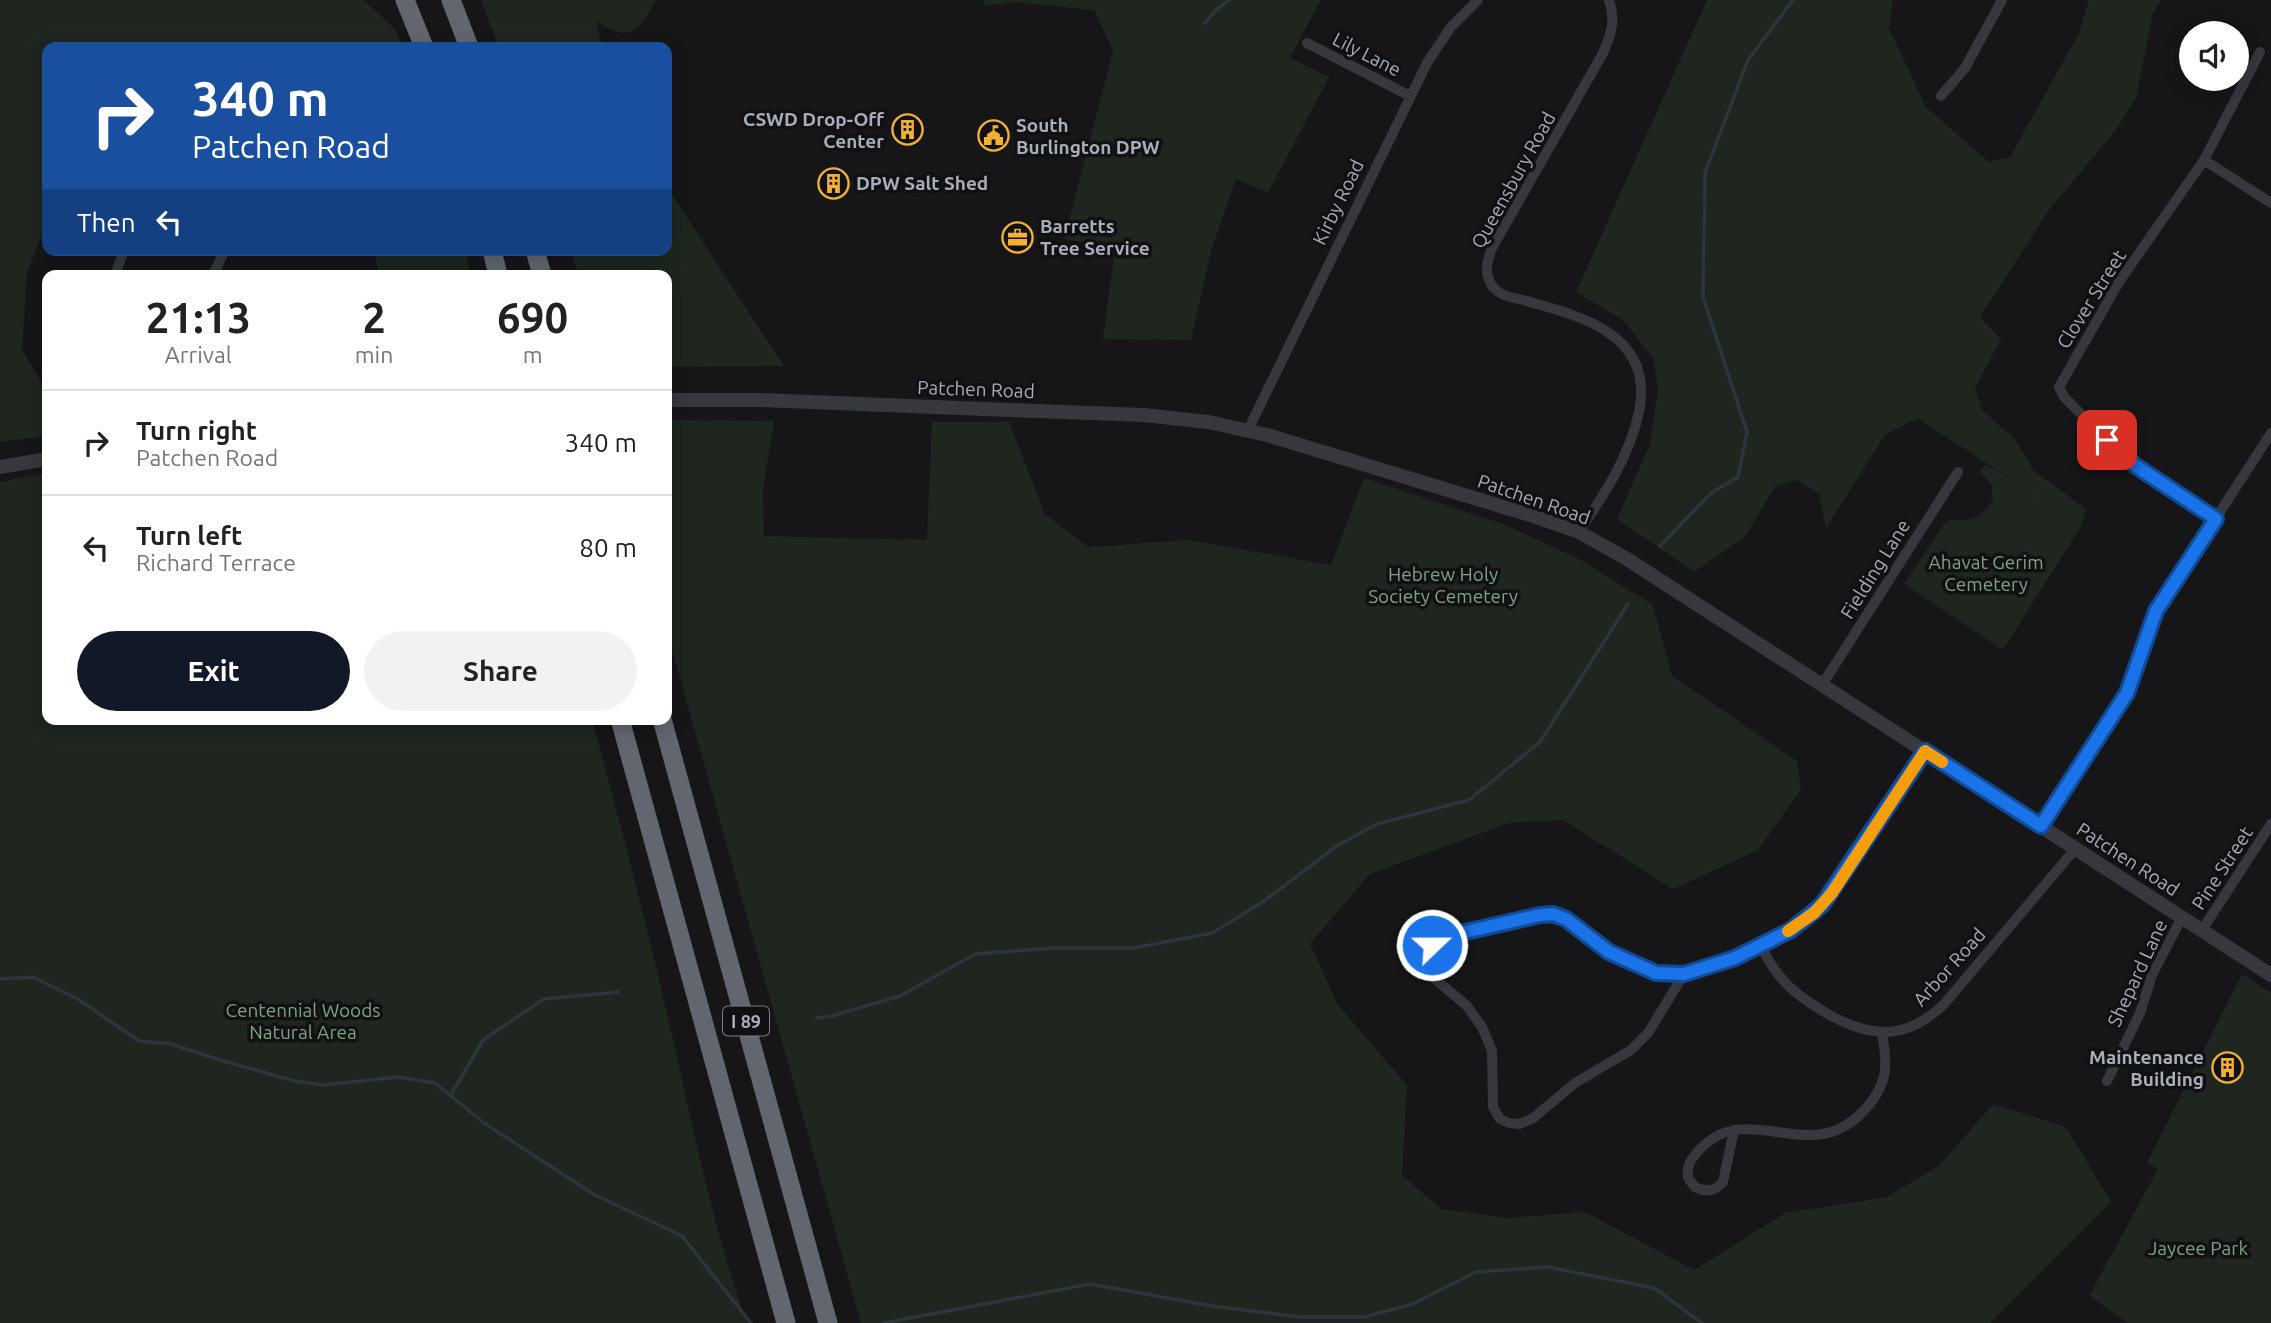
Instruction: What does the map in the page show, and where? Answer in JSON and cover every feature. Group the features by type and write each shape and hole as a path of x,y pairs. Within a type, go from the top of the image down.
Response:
{"highway":[{"path":"405,0 422,42"},
{"path":"451,0 467,42"},
{"name":"I 89","path":"622,725 786,1323"},
{"name":"I 89","path":"664,725 828,1323"}],"street":[{"name":"Kirby Road","path":"1248,430 1427,63 1465,10 1478,0"},
{"name":"Queensbury Road","path":"1579,532 1614,476 1632,434 1640,402 1637,369 1625,347 1603,328 1562,311 1501,294 1492,286 1486,273 1492,248 1603,53 1613,25 1609,0"},
{"path":"1941,96 1965,68 2002,0"},
{"name":"Lily Lane","path":"1307,43 1410,96"},
{"name":"Clover Street","path":"2216,519 2122,455 2064,397 2059,387 2119,282 2204,160 2260,52"},
{"path":"2204,160 2271,202"},
{"name":"Patchen Road","path":"672,400 761,400 1144,415 1208,422 1248,430 1579,532 1627,559 2271,975"},
{"path":"2041,826 2127,693 2156,611 2271,433"},
{"path":"0,467 42,460"},
{"name":"Fielding Lane","path":"1822,685 1958,472"},
{"path":"1684,974 1648,1033 1631,1050 1575,1083 1532,1119 1514,1124 1500,1119 1493,1107 1492,1051 1482,1027 1461,999 1432,976 1427,958 1432,945 1443,937 1553,914 1566,919 1600,946 1656,973 1684,974 1761,946 1791,930 1822,905 1925,751"},
{"name":"Pine Street","path":"2202,930 2271,824"},
{"name":"Arbor Road","path":"1761,946 1774,972 1796,994 1841,1021 1864,1030 1882,1032 1913,1027 1935,1013 2076,848"},
{"name":"Shepard Lane","path":"2107,1081 2140,1013 2152,975 2182,917"},
{"path":"1734,1130 1723,1182 1710,1191 1695,1187 1688,1178 1690,1162 1709,1142 1734,1130 1760,1128 1815,1135 1833,1131 1849,1123 1867,1107 1884,1076 1882,1032"}],"green space":[{"path":"0,0 364,0 395,29 401,42 42,42 42,236 27,272 22,349 42,383 42,437 0,442"},
{"path":"481,0 656,0 644,20 632,31 617,32 596,21 601,42 497,42"},
{"path":"984,0 1321,0 1290,58 1329,77 1268,193 1236,179 1211,251 1191,340 1103,339 1115,248 1064,239 1113,51 1094,10 1014,2 985,6"},
{"name":"Ahavat Gerim Cemetery","path":"1707,0 1893,0 1889,28 1926,107 1989,162 2010,157 2079,33 2089,0 2162,0 2153,13 2136,98 2116,130 2049,210 1980,317 2001,339 1975,388 1982,410 2016,440 2033,470 2086,509 2081,526 2003,650 1904,584 1944,524 1951,519 1965,520 1976,517 1989,505 1993,499 1991,484 1980,472 1986,464 2047,503 1918,418 1885,435 1826,528 1819,494 1797,480 1776,485 1744,538 1694,572 1617,519 1650,444 1658,389 1653,358 1623,320 1576,292"},
{"path":"672,195 784,366 672,367 672,270 577,270 573,256 672,256"},
{"path":"375,256 466,256 470,270 378,270"},
{"name":"Hebrew Holy Society Cemetery","path":"672,420 774,421 763,489 764,536 927,540 932,422 1009,422 1045,514 1088,547 1188,540 1331,565 1364,478 1506,525 1581,560 1653,605 1672,676 1797,761 1801,789 1758,850 1673,889 1563,820 1509,823 1370,874 1310,944 1338,1005 1407,1085 1402,1175 1441,1209 1508,1218 1585,1212 1694,1270 1785,1213 1887,1197 1940,1165 1993,1104 2066,1127 2111,1202 1990,1323 861,1323 672,650"},
{"name":"Centennial Woods Natural Area","path":"42,474 42,725 594,725 645,921 710,1199 747,1323 0,1323 0,482"},
{"name":"Jaycee Park","path":"2242,974 2271,993 2271,1323 2128,1323 2089,1296 2158,1169 2147,1163"}],"waterway":[{"path":"1205,23 1229,0"},
{"path":"1660,546 1711,493 1738,477 1747,432 1703,297 1705,173 1748,60 1793,0"},
{"path":"817,1018 900,996 975,954 1053,948 1133,948 1212,933 1264,901 1338,845 1377,824 1469,800 1540,742 1628,604"},
{"path":"0,979 33,977 78,999 139,1041 171,1044 295,1081 324,1085 398,1077 435,1083 484,1123 593,1194 682,1236 751,1323"},
{"path":"451,1095 483,1040 544,999 618,992"},
{"path":"884,1323 1090,1284 1212,1306 1301,1317 1364,1317 1413,1304 1476,1272 1548,1267 1654,1288 1702,1323"}],"slow traffic":[{"path":"1788,931 1814,913 1832,893 1925,751 1942,762"}],"place":[{"name":"CSWD Drop-Off Center","path":"907,130"},
{"name":"South Burlington DPW","path":"993,136"},
{"name":"DPW Salt Shed","path":"833,183"},
{"name":"Barretts Tree Service","path":"1017,237"},
{"name":"Maintenance Building","path":"2227,1068"}],"route":[{"path":"1432,945 1448,936 1553,914 1566,919 1609,952 1656,973 1684,974 1735,958 1791,930 1822,905 1925,751 2041,826 2127,693 2156,611 2216,519 2136,466 2107,440"}]}
